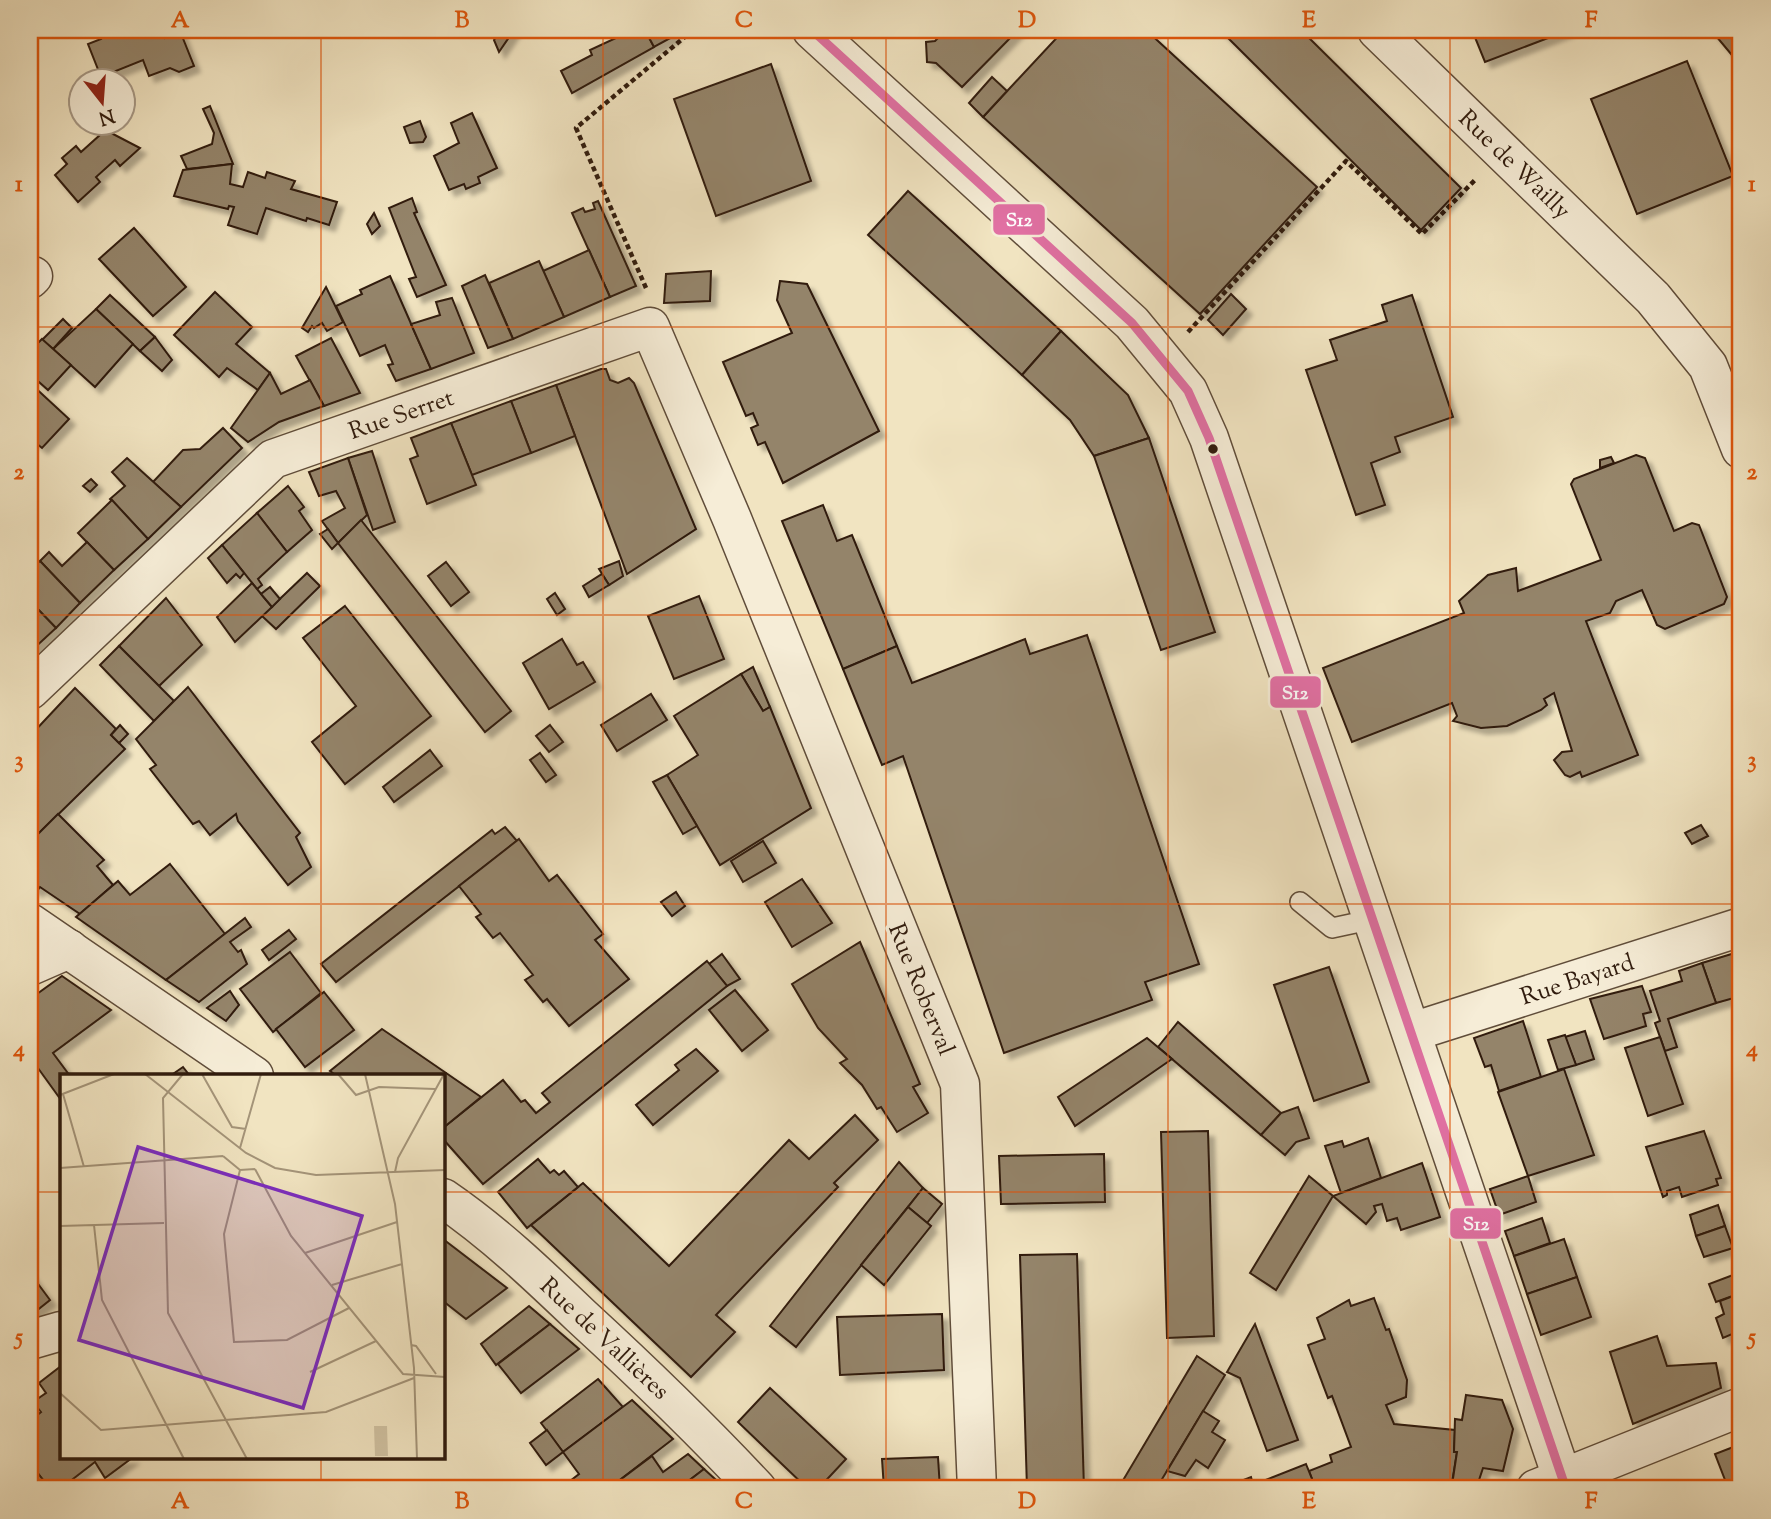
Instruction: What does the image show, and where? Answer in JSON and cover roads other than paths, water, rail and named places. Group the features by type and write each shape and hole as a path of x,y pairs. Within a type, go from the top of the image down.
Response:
{"street":[{"path":"812,30 1132,323 1164,358 1188,391 1209,438 1412,1032 1555,1486 1741,1407"},
{"name":"Rue de Wailly","path":"1377,30 1653,298 1708,366 1741,449"},
{"name":"Rue Roberval","path":"650,327 732,519 960,1084 977,1489"},
{"name":"Rue Serret","path":"30,690 273,459 650,327"},
{"path":"30,923 251,1074"},
{"name":"Rue Bayard","path":"1412,1032 1741,927"},
{"path":"30,966 69,949"},
{"name":"Rue de Vallières","path":"444,1199 472,1218 521,1260 694,1423 757,1489"}],"lane":[{"path":"1300,902 1332,928 1374,919"}]}
